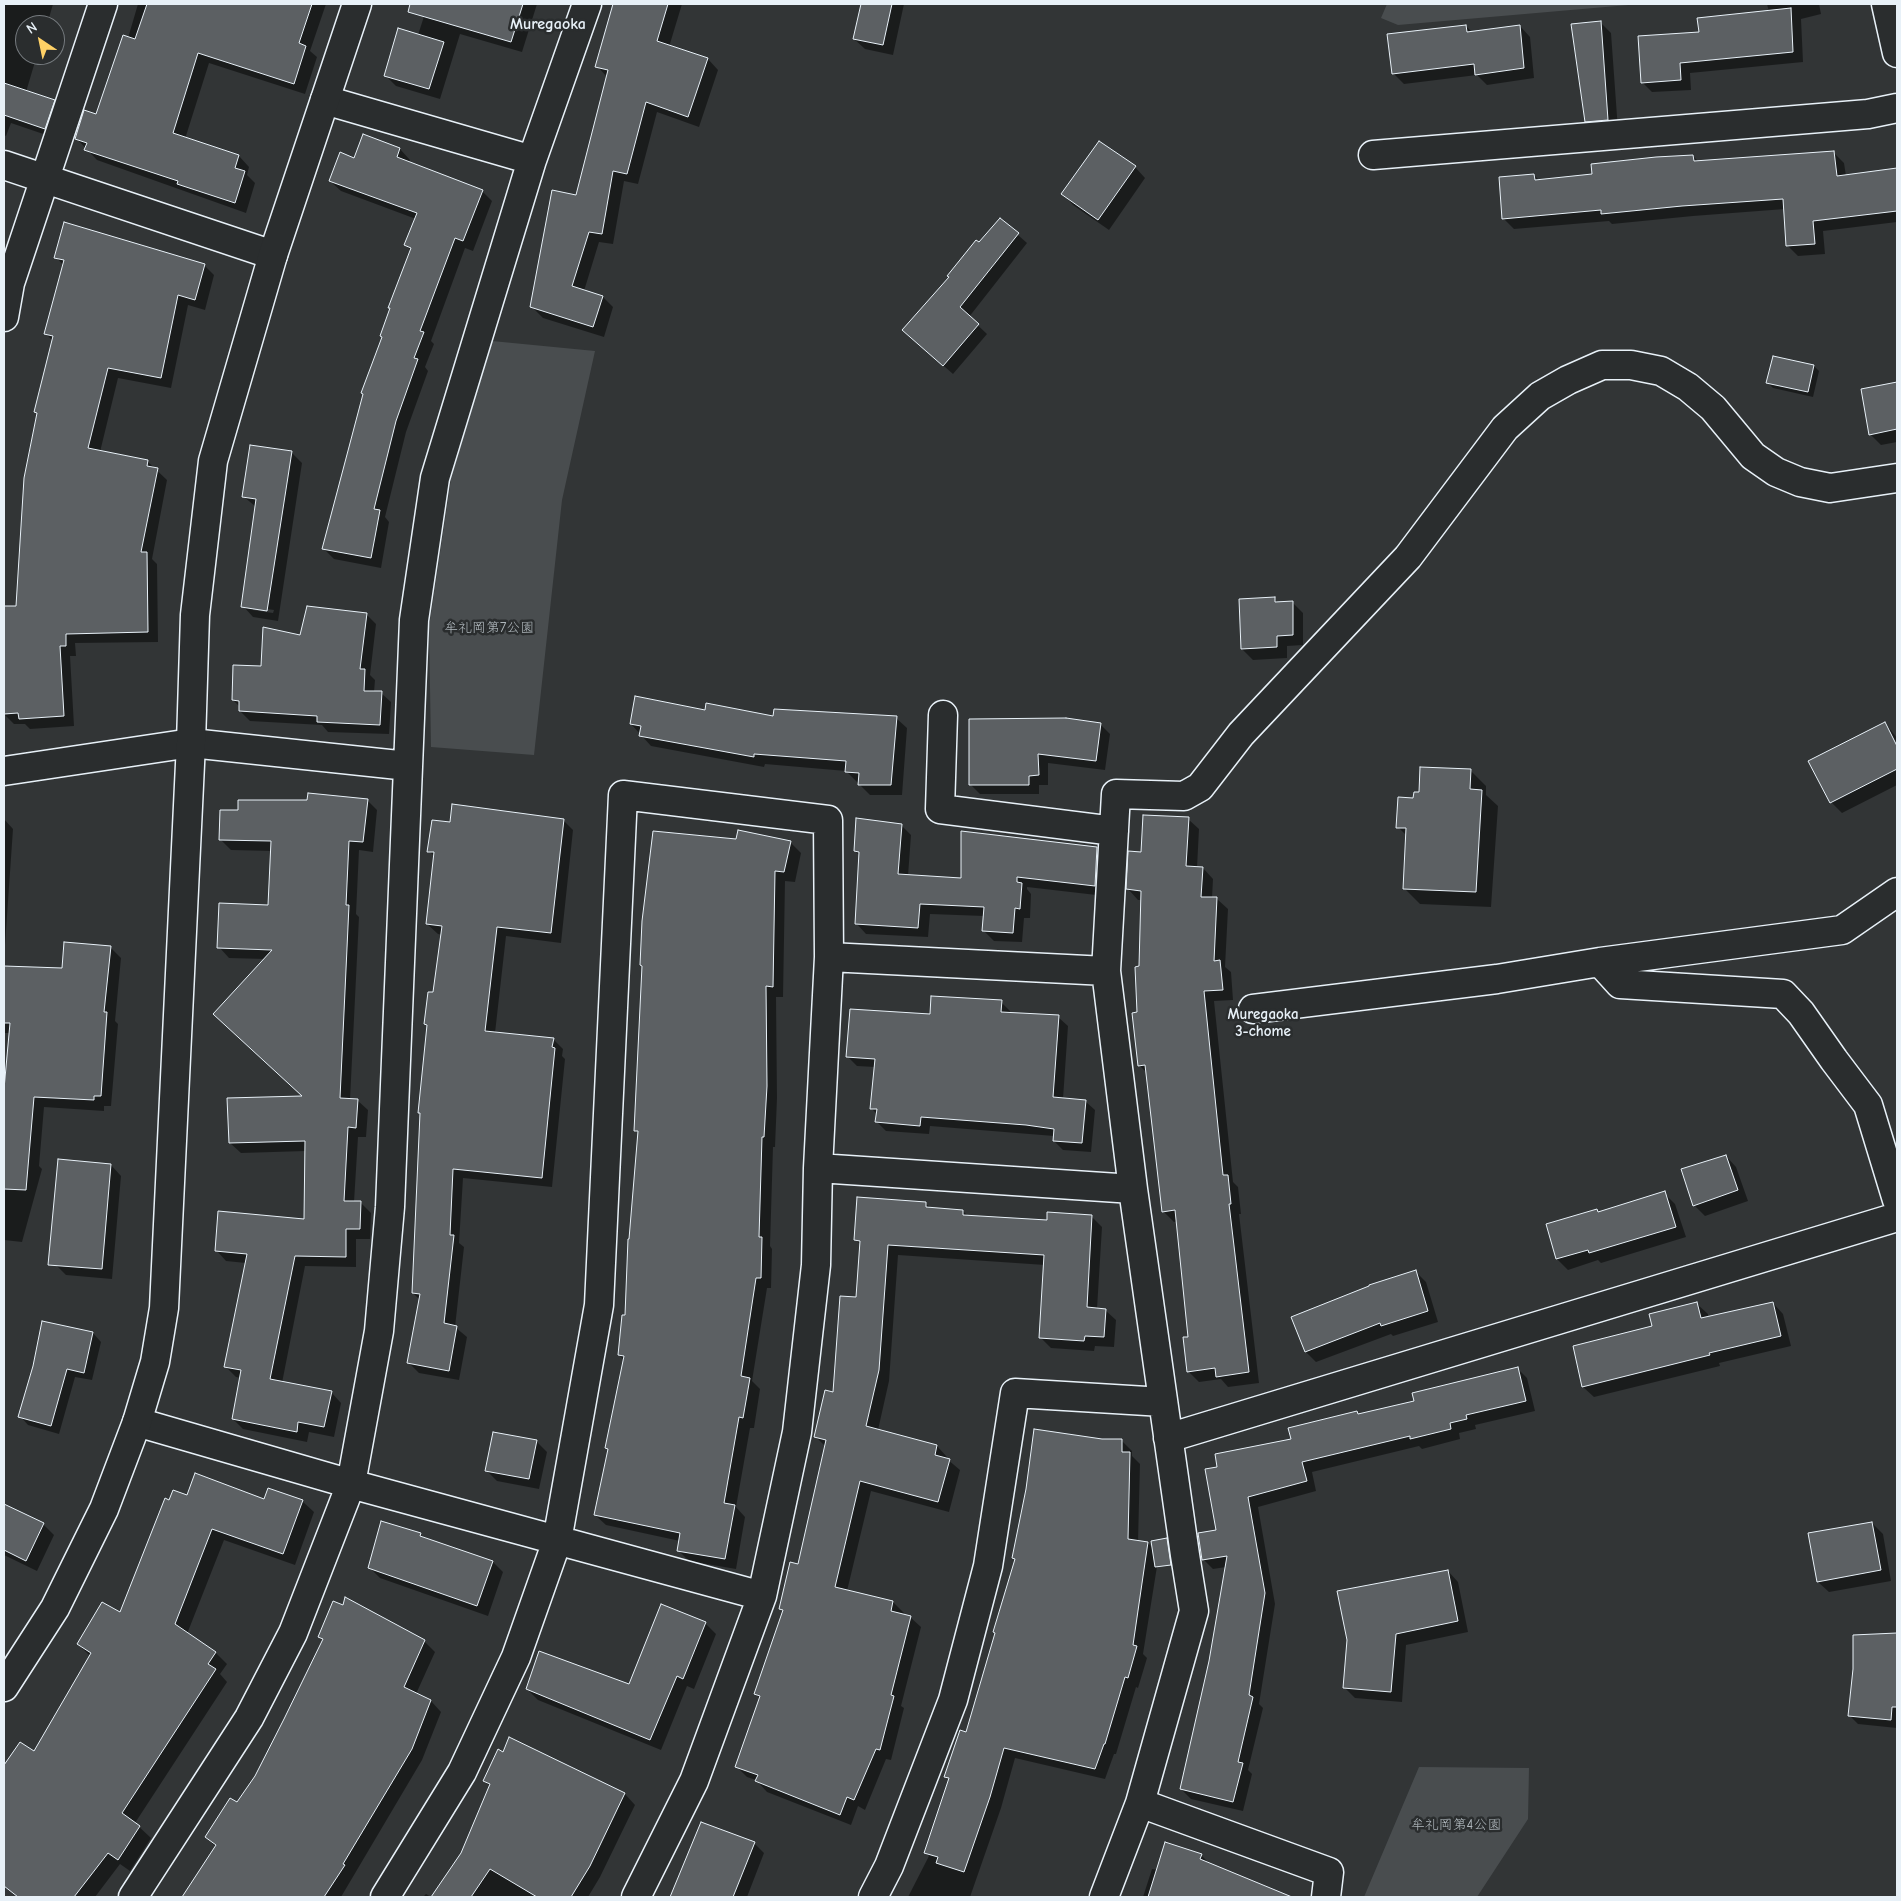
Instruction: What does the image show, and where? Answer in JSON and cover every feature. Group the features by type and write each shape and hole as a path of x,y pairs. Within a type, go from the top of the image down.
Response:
{"street":[{"path":"4,317 10,284 44,178 104,4"},
{"path":"4,1687 55,1608 104,1509 137,1422 155,1362 164,1308 191,743 195,615 214,462 273,255 357,4"},
{"path":"133,1897 249,1718 292,1633 350,1484 379,1331 390,1207 414,620 436,478 532,160 587,4"},
{"path":"1886,4 1897,53"},
{"path":"325,100 532,160"},
{"path":"1373,155 1868,114 1897,108"},
{"path":"4,165 273,255"},
{"path":"1104,1897 1140,1803 1194,1611 1133,1189 1106,971 1116,794 1184,796 1200,787 1241,734 1408,557 1505,428 1540,396 1568,380 1602,365 1631,365 1661,371 1688,387 1713,408 1753,456 1776,472 1800,482 1830,488 1897,478"},
{"path":"943,715 940,809 1114,831"},
{"path":"4,771 191,743 408,766"},
{"path":"386,1897 462,1772 516,1657 557,1541 599,1305 623,795 828,820 829,957 818,1168 816,1265 797,1432 762,1596 694,1781 636,1897"},
{"path":"1253,1009 1497,979 1600,962 1842,930 1897,892"},
{"path":"829,957 1106,971"},
{"path":"1600,962 1620,984 1783,994 1801,1013 1868,1105 1897,1200"},
{"path":"818,1168 1133,1189"},
{"path":"1168,1438 1897,1217"},
{"path":"872,1897 889,1866 953,1700 988,1566 1014,1393 1163,1402"},
{"path":"137,1422 350,1484 762,1596"},
{"path":"1140,1803 1329,1872 1326,1897"}],"green space":[{"path":"1387,4 1640,4 1398,25 1381,18"},
{"name":"牟礼岡第7公園","path":"492,341 595,351 562,500 534,755 431,747 429,627 451,479"},
{"name":"牟礼岡第4公園","path":"1419,1767 1529,1768 1528,1819 1477,1897 1364,1897"}],"building":[{"path":"147,4 312,4 299,43 306,46 294,84 198,53 173,133 239,155 235,168 245,171 235,203 177,184 178,181 84,150 87,143 75,139 84,110 96,114 123,35 135,39"},
{"path":"410,4 523,4 511,42 408,12"},
{"path":"613,4 668,4 657,41 708,58 688,117 646,102 627,174 613,171 602,234 589,232 572,286 603,296 593,327 530,307 552,190 576,195 608,70 595,67"},
{"path":"861,4 892,4 883,45 853,39"},
{"path":"1791,8 1793,52 1680,63 1681,80 1641,83 1638,36 1699,32 1697,18"},
{"path":"1601,21 1608,120 1585,122 1571,24"},
{"path":"1466,25 1467,32 1520,25 1524,68 1475,75 1474,64 1392,74 1387,34"},
{"path":"398,28 444,42 429,89 384,76"},
{"path":"4,83 55,100 45,129 4,115"},
{"path":"363,134 400,148 397,157 483,190 463,241 455,238 420,331 424,332 414,358 418,359 396,421 374,509 380,510 371,558 322,549 363,394 361,393 382,337 380,336 390,308 388,308 411,248 404,245 417,213 329,181 340,152 354,158"},
{"path":"1099,141 1136,166 1098,220 1061,194"},
{"path":"1834,151 1837,176 1897,168 1897,211 1813,221 1815,244 1786,246 1783,199 1601,214 1601,210 1502,219 1499,177 1534,174 1535,180 1592,174 1591,164 1656,157 1693,155 1694,161"},
{"path":"1000,218 1019,233 960,307 979,324 943,366 902,330 949,277 947,276 976,240 979,242"},
{"path":"64,222 205,264 195,300 178,295 161,378 108,368 88,448 148,460 147,466 158,468 141,552 147,552 148,632 66,634 66,646 60,646 64,716 19,719 18,713 4,714 4,606 16,606 24,478 37,413 34,412 53,336 44,334 64,260 54,258"},
{"path":"1773,356 1814,365 1808,392 1766,383"},
{"path":"1897,382 1897,429 1869,435 1861,389"},
{"path":"250,445 292,451 267,611 241,607 256,499 242,497"},
{"path":"1275,597 1275,602 1293,601 1293,635 1277,636 1277,647 1241,649 1239,599"},
{"path":"307,606 367,613 360,669 365,669 364,691 382,691 380,725 317,722 317,716 239,711 239,701 232,700 233,665 261,666 263,627 300,635"},
{"path":"635,696 705,710 706,703 773,716 774,709 897,716 891,785 858,785 859,773 845,772 846,761 754,754 754,757 639,736 641,726 630,724"},
{"path":"1066,718 1101,723 1096,761 1038,754 1039,775 1029,776 1029,785 969,785 969,719"},
{"path":"1885,722 1897,746 1897,769 1830,803 1808,761"},
{"path":"1420,767 1471,769 1470,789 1482,790 1476,892 1403,889 1406,828 1396,828 1398,797 1413,798 1414,792 1419,792"},
{"path":"308,793 368,799 363,842 349,841 346,905 349,905 340,1098 358,1099 356,1128 348,1127 344,1201 361,1201 360,1229 346,1229 346,1257 295,1256 270,1379 332,1391 324,1427 298,1422 297,1432 232,1419 241,1370 224,1367 247,1254 215,1251 218,1211 304,1219 305,1141 229,1143 227,1098 302,1096 213,1014 272,950 217,948 219,903 268,905 271,841 219,840 220,810 238,810 238,800 307,800"},
{"path":"452,804 564,819 551,933 497,927 485,1031 554,1038 552,1047 555,1048 542,1178 453,1169 450,1235 454,1235 444,1323 457,1326 449,1371 407,1363 420,1294 412,1293 420,1113 418,1113 427,1025 424,1024 428,992 433,992 442,926 426,924 434,852 427,852 432,820 450,822"},
{"path":"1143,815 1189,817 1186,866 1203,867 1201,897 1217,897 1214,961 1220,960 1223,990 1204,991 1223,1175 1228,1175 1231,1204 1229,1204 1249,1372 1216,1377 1215,1368 1187,1372 1183,1337 1188,1337 1175,1210 1162,1212 1145,1065 1138,1066 1132,1013 1137,1012 1135,967 1139,966 1141,891 1126,889 1128,851 1141,852"},
{"path":"856,818 902,824 898,874 961,878 961,831 1097,847 1095,886 1017,877 1017,882 1022,883 1020,909 1015,908 1013,933 982,931 984,907 920,904 918,928 855,924 859,852 854,851"},
{"path":"738,830 791,841 784,872 775,871 773,987 766,986 767,1086 764,1137 762,1137 759,1237 762,1237 761,1278 756,1278 741,1376 750,1378 743,1418 739,1417 724,1503 735,1505 725,1559 677,1551 680,1533 594,1515 608,1449 605,1448 624,1356 618,1355 622,1315 625,1315 628,1239 638,1131 634,1131 642,966 640,965 642,921 653,831 736,839"},
{"path":"64,942 111,946 104,1012 107,1012 101,1096 94,1096 94,1100 34,1097 26,1190 4,1189 4,1089 10,1023 4,1023 4,966 62,968"},
{"path":"931,996 1002,1000 1001,1012 1059,1015 1053,1097 1086,1100 1082,1143 1053,1141 1054,1129 1026,1125 921,1117 920,1126 875,1122 877,1109 870,1109 875,1059 846,1057 850,1009 930,1014"},
{"path":"1726,1155 1738,1190 1693,1206 1681,1169"},
{"path":"58,1159 111,1164 102,1269 48,1265"},
{"path":"1665,1191 1676,1227 1589,1253 1588,1250 1556,1259 1546,1224 1597,1209 1598,1212"},
{"path":"857,1197 926,1202 926,1207 963,1210 963,1215 1047,1220 1047,1212 1092,1215 1087,1307 1106,1309 1104,1337 1085,1336 1084,1341 1039,1338 1044,1255 888,1245 879,1370 866,1426 937,1445 935,1455 950,1459 938,1502 860,1481 835,1587 893,1601 891,1611 911,1616 891,1695 894,1696 880,1750 876,1749 854,1800 847,1797 840,1815 755,1781 758,1775 735,1767 760,1696 754,1694 783,1610 779,1609 790,1562 798,1564 826,1440 814,1437 825,1390 833,1392 840,1296 856,1297 860,1241 854,1240"},
{"path":"1416,1270 1428,1311 1381,1326 1380,1323 1305,1352 1291,1317 1369,1285"},
{"path":"1697,1302 1701,1318 1773,1302 1781,1336 1582,1387 1573,1346 1652,1326 1649,1314"},
{"path":"42,1321 93,1332 84,1373 67,1369 51,1426 18,1417 33,1366"},
{"path":"1518,1367 1526,1401 1466,1415 1467,1419 1450,1423 1451,1429 1410,1439 1410,1436 1302,1462 1307,1481 1248,1497 1265,1593 1249,1695 1253,1697 1238,1762 1243,1763 1233,1802 1180,1789 1209,1661 1227,1556 1202,1560 1198,1533 1216,1530 1205,1469 1217,1467 1215,1454 1291,1439 1288,1428 1357,1411 1358,1414 1414,1401 1412,1393"},
{"path":"1034,1429 1102,1439 1122,1439 1122,1452 1130,1452 1128,1539 1148,1542 1133,1645 1137,1646 1128,1678 1125,1677 1105,1744 1095,1769 1004,1748 990,1797 964,1872 936,1863 938,1857 924,1853 949,1778 944,1777 960,1730 966,1732 1015,1559 1012,1558 1026,1489"},
{"path":"493,1432 537,1440 529,1479 485,1471"},
{"path":"195,1473 264,1499 268,1488 303,1500 283,1554 212,1529 175,1624 216,1652 208,1664 216,1669 122,1813 140,1826 118,1860 108,1853 74,1897 18,1897 4,1886 4,1765 20,1742 34,1751 91,1653 77,1644 102,1602 120,1612 165,1498 169,1500 173,1490 187,1495"},
{"path":"4,1504 44,1523 26,1561 4,1550"},
{"path":"381,1521 421,1533 420,1536 493,1561 477,1606 368,1568"},
{"path":"1872,1522 1881,1570 1817,1582 1808,1533"},
{"path":"1167,1538 1171,1565 1155,1567 1151,1541"},
{"path":"1448,1570 1458,1621 1396,1634 1391,1692 1343,1688 1347,1640 1337,1591"},
{"path":"345,1597 425,1640 404,1687 431,1700 412,1749 343,1864 345,1865 324,1897 182,1897 216,1845 205,1837 230,1798 237,1802 255,1776 323,1639 318,1637 333,1601 343,1605"},
{"path":"661,1604 706,1622 683,1679 677,1676 650,1740 526,1689 539,1651 629,1684"},
{"path":"1897,1633 1897,1707 1892,1707 1891,1720 1848,1716 1853,1669 1853,1635"},
{"path":"509,1737 625,1793 590,1866 571,1897 537,1897 490,1869 471,1897 431,1897 461,1853 490,1784 483,1781 498,1749 503,1752"},
{"path":"701,1822 755,1842 733,1897 670,1897"},
{"path":"1165,1842 1202,1854 1200,1859 1292,1897 1148,1897"}],"district":[{"name":"Muregaoka","path":"548,24"},
{"name":"Muregaoka 3-chome","path":"1263,1024"}]}
